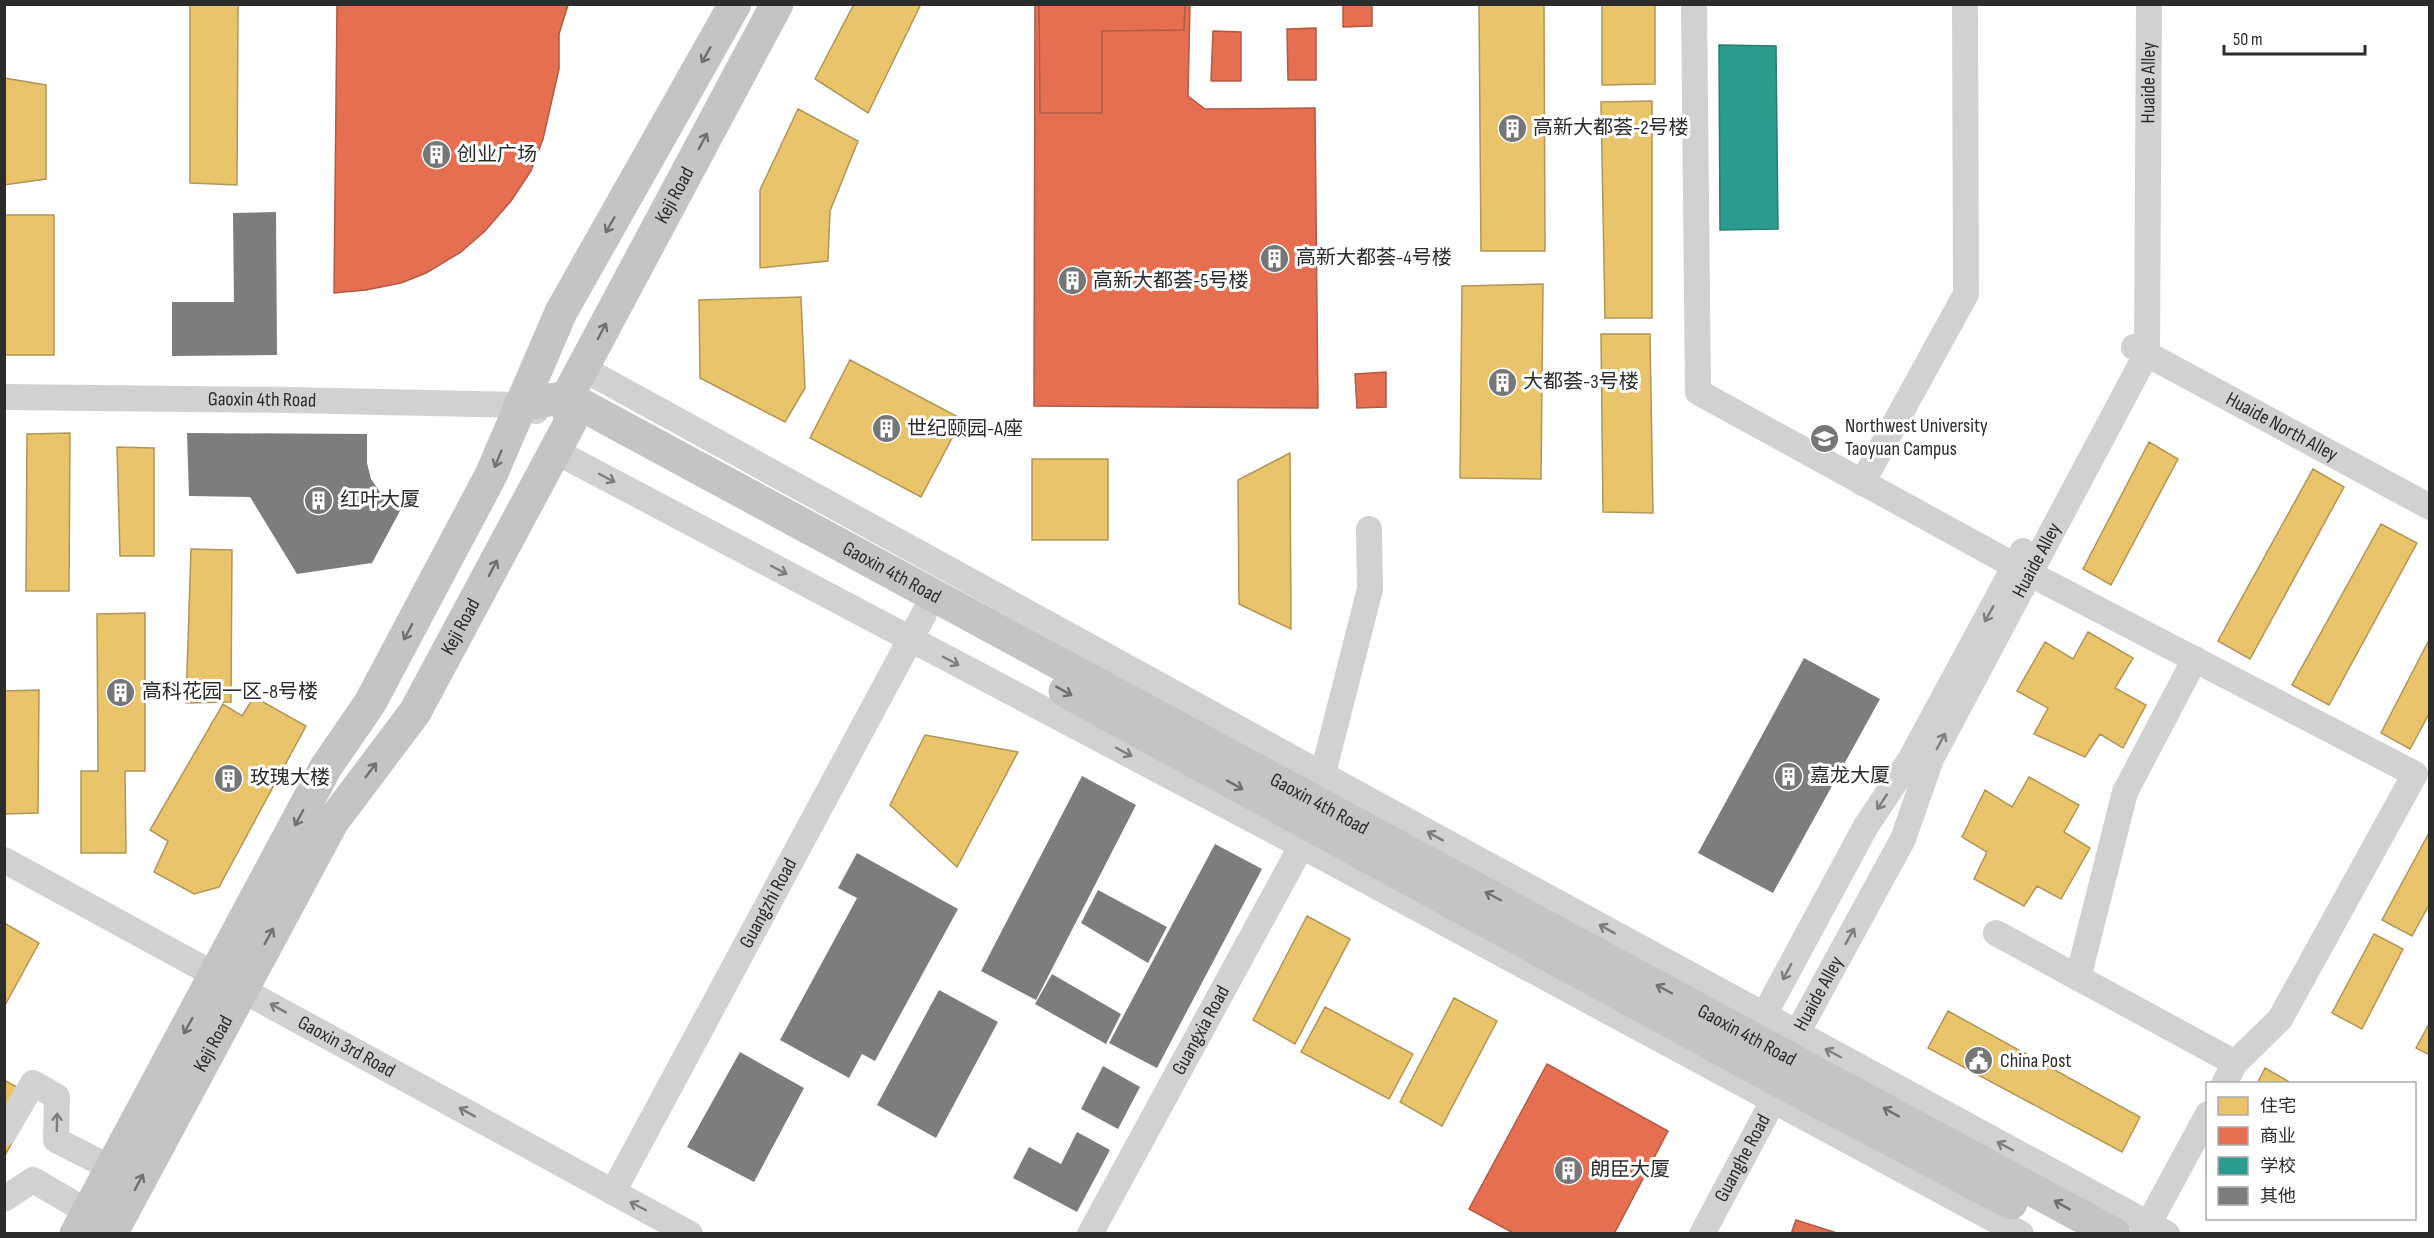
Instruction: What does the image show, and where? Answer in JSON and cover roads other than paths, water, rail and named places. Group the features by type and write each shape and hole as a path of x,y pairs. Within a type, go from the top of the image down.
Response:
{"main road":[{"name":"Keji Road","path":"111,1233 326,767 370,703 491,476 561,312 735,4"},
{"name":"Keji Road","path":"82,1222 111,1168 333,821 415,712 564,424 582,368 777,4"},
{"name":"Gaoxin 4th Road","path":"520,405 564,424 1313,812 1785,1068 2069,1233"},
{"name":"Gaoxin 4th Road","path":"564,424 917,626 1313,812 1758,1026 1785,1068 2114,1233"}],"street":[{"path":"1694,4 1698,392 2023,570 2415,774 2280,1019 2229,1073 2078,978 1996,933"},
{"path":"1863,483 1966,294 1965,4"},
{"name":"Huaide Alley","path":"2134,4 2140,350"},
{"name":"Huaide Alley","path":"1785,1068 1903,839 1932,759 2023,570 2140,350 2149,4"},
{"name":"Huaide North Alley","path":"2140,350 2430,507"},
{"name":"Gaoxin 4th Road","path":"582,368 1313,812"},
{"name":"Gaoxin 4th Road","path":"4,397 520,405"},
{"name":"Guangxia Road","path":"1090,1233 1313,812 1370,589 1369,529"},
{"name":"Huaide Alley","path":"1758,1026 1866,826 1910,760 2023,570"},
{"name":"Guangzhi Road","path":"613,1192 917,626"},
{"path":"2078,978 2125,792 2195,658"},
{"name":"Gaoxin 3rd Road","path":"4,860 690,1233"},
{"name":"Gaoxin 4th Road","path":"1785,1068 2153,1230"},
{"name":"Gaoxin 4th Road","path":"1785,1068 2021,1233"},
{"name":"Guanghe Road","path":"1702,1233 1785,1068"},
{"path":"4,1133 33,1083 57,1097 56,1140 111,1168"},
{"path":"2153,1230 2206,1118"},
{"path":"4,1199 33,1180 82,1222"}],"place":[{"name":"高新大都荟-2号楼","path":"1512,128"},
{"name":"创业广场","path":"436,155"},
{"name":"高新大都荟-4号楼","path":"1275,258"},
{"name":"高新大都荟-5号楼","path":"1072,281"},
{"name":"大都荟-3号楼","path":"1502,382"},
{"name":"世纪颐园-A座","path":"886,429"},
{"name":"Northwest University Taoyuan Campus","path":"1824,438"},
{"name":"红叶大厦","path":"319,500"},
{"name":"高科花园一区-8号楼","path":"121,692"},
{"name":"嘉龙大厦","path":"1789,776"},
{"name":"玫瑰大楼","path":"229,778"},
{"name":"China Post","path":"1979,1061"},
{"name":"朗臣大厦","path":"1569,1170"}]}
